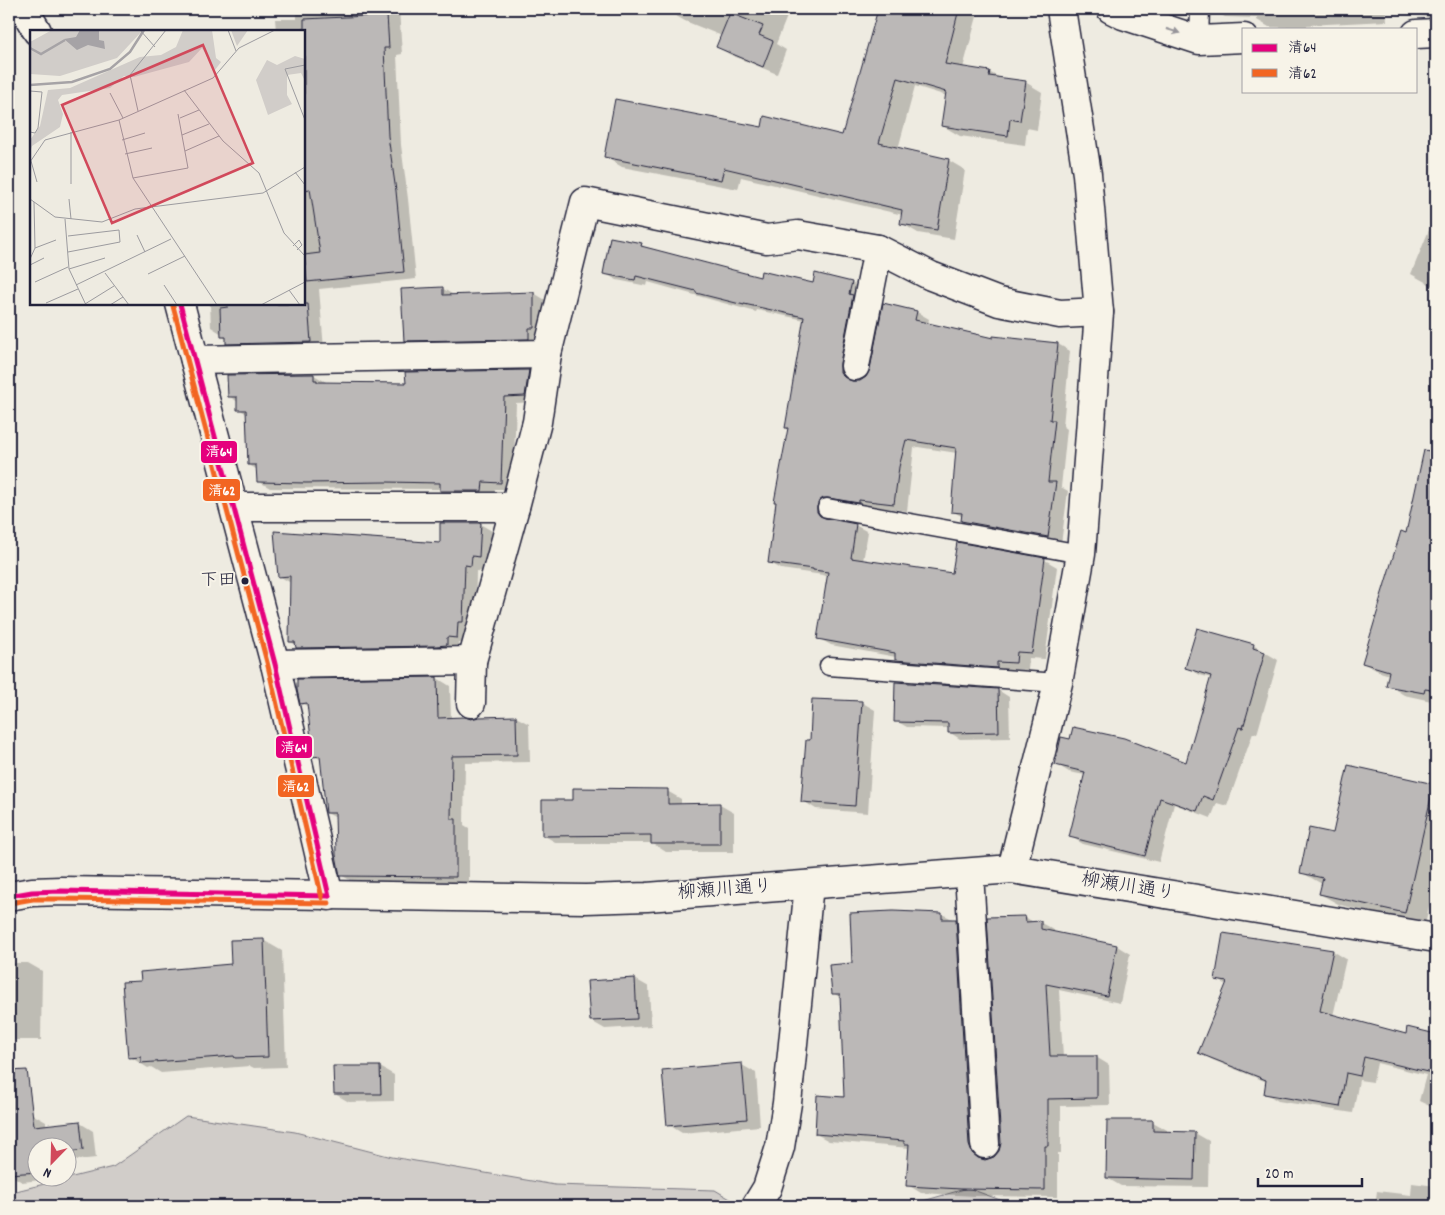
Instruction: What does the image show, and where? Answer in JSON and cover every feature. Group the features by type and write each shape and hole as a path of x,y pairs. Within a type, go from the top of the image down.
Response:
{"street":[{"path":"24,9 36,30"},
{"path":"1012,869 1058,683 1081,554 1099,312 1087,174 1061,9"},
{"path":"1111,9 1123,15 1199,40 1242,38"},
{"path":"1418,34 1436,33"},
{"path":"471,703 472,661 536,422 547,354 585,202 767,239 798,235 878,248 931,276 999,302 1060,314 1099,312"},
{"path":"855,366 878,248"},
{"path":"180,305 275,664 329,896"},
{"path":"195,360 547,354"},
{"path":"234,507 515,506"},
{"path":"275,664 472,661"},
{"name":"柳瀬川通り","path":"9,896 32,892 61,891 586,899 647,897 1012,869 1436,938"},
{"path":"969,873 985,1144"},
{"path":"756,1206 767,1188 780,1147 787,1103 809,884"}],"lane":[{"path":"1199,40 1200,9"},
{"path":"827,508 1081,554"},
{"path":"829,666 1058,683"}],"shaded area":[{"path":"186,1116 295,1132 392,1157 555,1185 715,1190 742,1206 9,1206 9,1166 12,1192 28,1188 78,1188 78,1176 113,1167"},
{"path":"968,1188 1016,1206 906,1206"}],"building":[{"path":"878,9 959,9 945,64 990,71 989,76 1026,81 1020,121 1010,119 1008,136 941,126 946,92 898,78 879,143 949,159 937,230 900,224 902,210 724,168 721,180 604,157 615,99 762,127 764,116 842,135"},
{"path":"730,13 763,26 759,35 773,41 763,67 716,47"},
{"path":"387,15 389,48 384,48 388,136 396,191 404,272 307,282 305,255 320,253 310,189 305,190 304,19"},
{"path":"610,237 642,243 641,246 760,277 761,271 813,283 815,273 852,282 849,294 853,295 840,372 844,377 852,381 860,381 866,377 870,369 883,303 917,311 915,320 993,338 993,336 1058,343 1050,420 1055,420 1048,482 1056,482 1048,537 961,521 962,513 951,512 956,448 906,440 899,467 894,504 859,500 859,503 823,498 819,501 817,507 817,512 820,516 856,524 851,558 952,573 957,542 1045,558 1032,653 1017,652 1016,663 997,662 997,668 895,660 895,653 817,639 828,572 768,563 776,502 774,502 788,428 785,428 804,317 744,305 636,276 635,280 603,274"},
{"path":"443,287 443,295 534,292 534,328 529,328 529,339 404,341 401,289"},
{"path":"308,304 311,342 226,344 226,337 221,337 220,308 228,307 227,305"},
{"path":"529,370 525,396 504,397 501,483 483,482 482,491 440,491 440,483 257,482 256,465 248,465 246,410 237,410 237,397 228,397 227,375 314,374 314,380 317,380 317,382 406,383 405,372"},
{"path":"1424,450 1436,452 1436,670 1432,690 1425,689 1424,693 1386,686 1389,671 1362,663 1401,531 1406,533"},
{"path":"440,523 481,523 479,557 472,556 471,566 465,565 463,622 458,622 457,638 447,637 447,645 436,646 296,648 295,642 289,642 290,576 278,577 274,531 440,543"},
{"path":"1197,628 1254,644 1253,648 1265,652 1243,728 1239,727 1213,800 1203,796 1197,811 1160,798 1145,856 1069,837 1085,772 1055,765 1061,737 1070,739 1073,727 1124,738 1186,762 1211,676 1185,668"},
{"path":"437,677 438,718 465,717 471,719 516,716 517,755 452,756 451,819 456,819 456,877 340,876 336,855 335,813 326,813 320,756 313,757 307,703 300,704 297,679"},
{"path":"895,682 998,689 999,732 948,733 948,723 894,722"},
{"path":"812,699 862,701 855,806 801,802 806,740 810,740"},
{"path":"1348,765 1434,784 1405,913 1319,894 1323,878 1300,873 1309,828 1333,833"},
{"path":"573,788 668,789 668,804 720,803 720,844 651,844 651,835 542,836 542,800 573,800"},
{"path":"893,911 942,913 942,919 956,919 969,1145 972,1153 978,1158 985,1160 994,1157 999,1151 1001,1143 987,917 1025,916 1026,922 1041,921 1041,929 1117,945 1107,996 1046,984 1050,1056 1097,1056 1097,1098 1048,1099 1048,1146 1045,1146 1045,1190 906,1186 909,1144 904,1144 904,1141 815,1134 817,1095 844,1097 840,994 832,994 829,965 852,963 850,913"},
{"path":"1223,933 1333,950 1320,1011 1406,1034 1407,1027 1436,1034 1436,1074 1364,1057 1360,1076 1346,1073 1340,1107 1264,1094 1266,1080 1198,1053 1227,982 1215,980"},
{"path":"264,939 268,1057 235,1058 234,1056 141,1063 141,1057 128,1058 122,982 141,981 140,972 231,964 230,940"},
{"path":"635,978 637,1019 590,1021 587,981"},
{"path":"742,1063 747,1119 667,1126 662,1070"},
{"path":"333,1066 380,1066 381,1094 334,1094"},
{"path":"27,1070 34,1126 80,1121 83,1150 78,1151 78,1138 28,1138 28,1173 9,1174 9,1071"},
{"path":"1107,1120 1153,1120 1153,1131 1195,1132 1194,1180 1106,1178"}],"transit line":[{"name":"清64","path":"180,305 275,664 329,896"},
{"name":"清62","path":"173,306 268,666 322,898"},
{"name":"清64","path":"9,896 32,892 61,891 329,896"},
{"name":"清62","path":"10,903 33,899 329,903"}],"place":[{"name":"下田","path":"245,581"}]}
